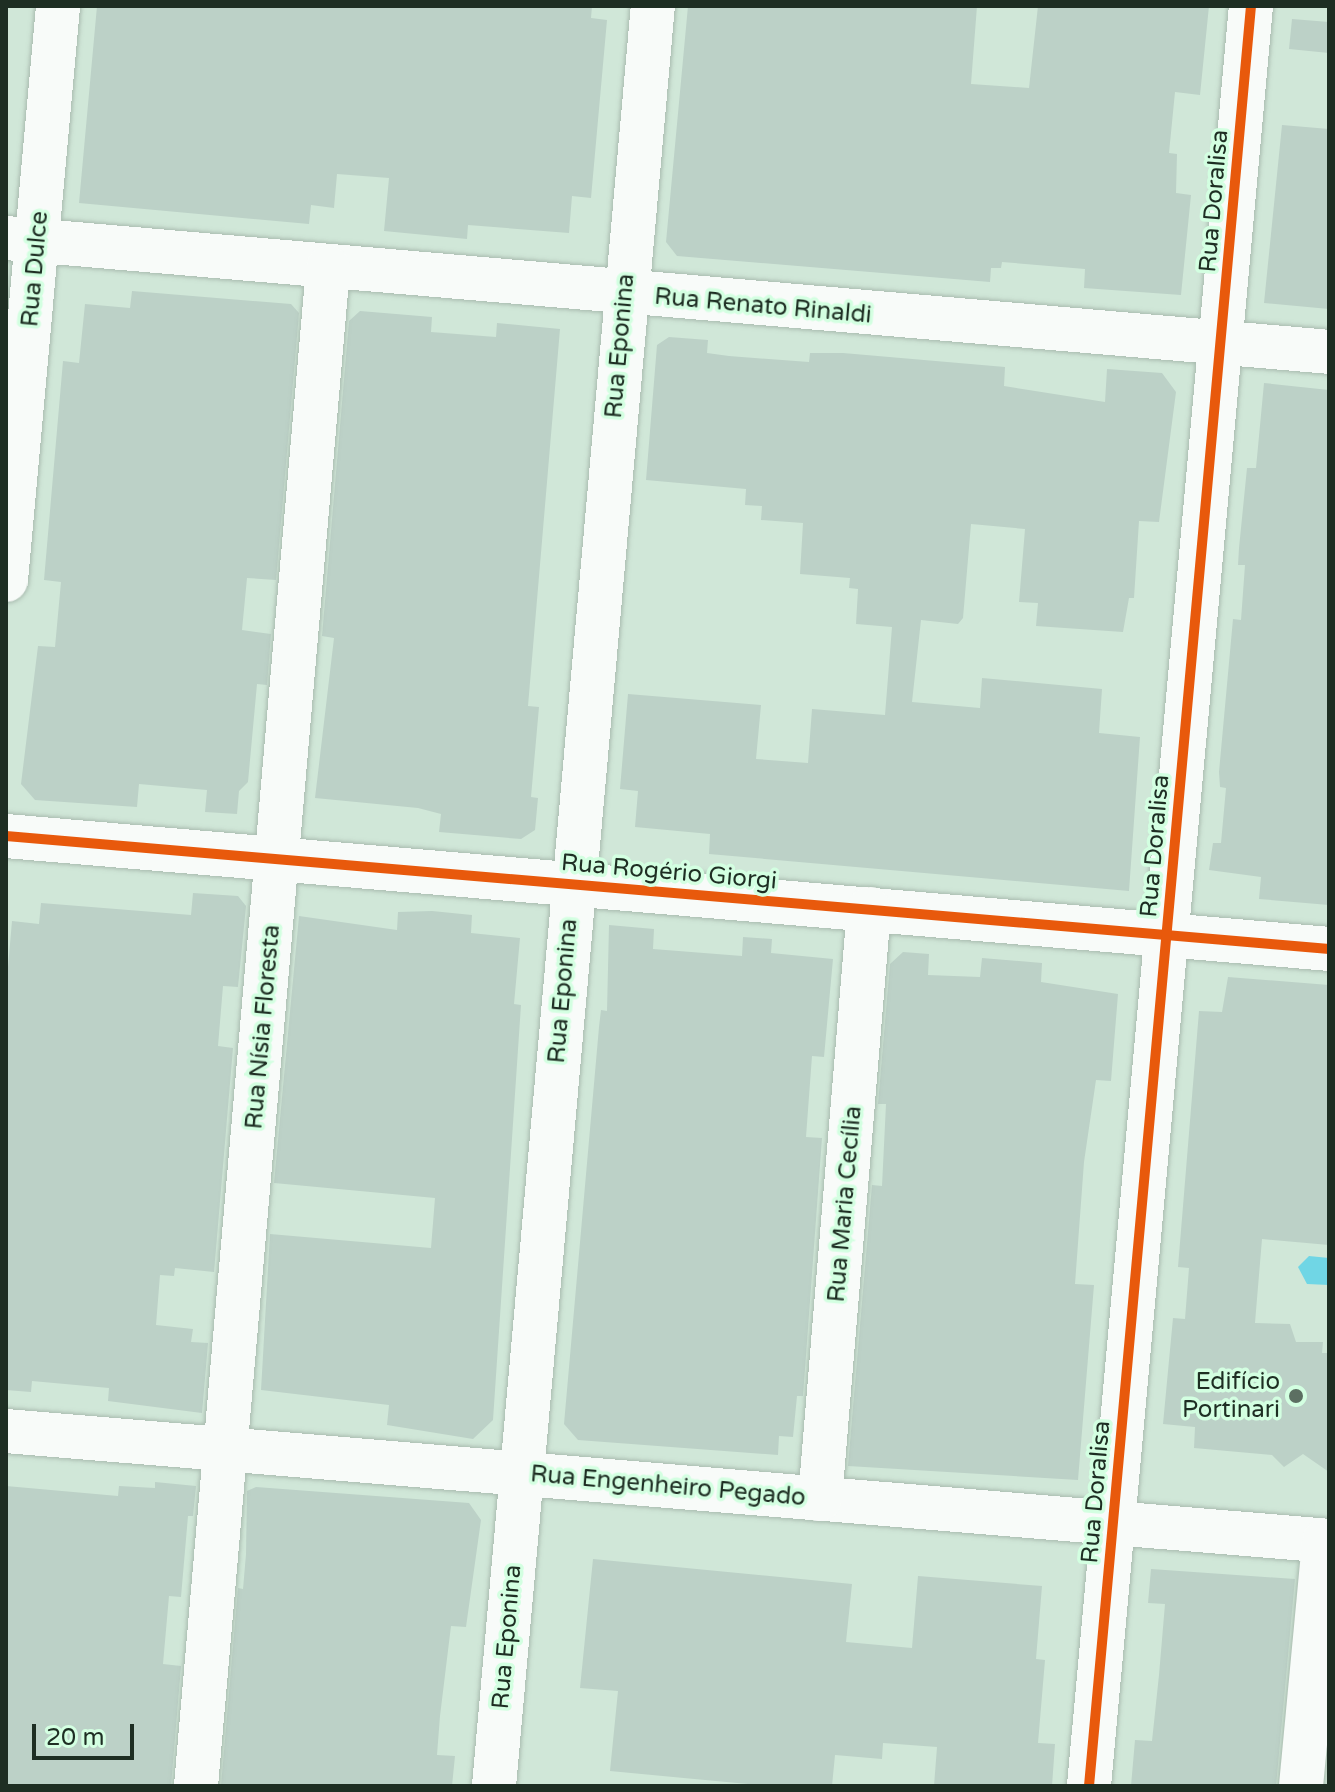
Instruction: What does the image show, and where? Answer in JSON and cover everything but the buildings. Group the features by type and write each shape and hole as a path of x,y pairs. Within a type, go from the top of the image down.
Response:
{"street":[{"name":"Rua Dulce","path":"6,580 22,239 58,6"},
{"name":"Rua Eponina","path":"494,1786 624,295 653,6"},
{"name":"Rua Doralisa","path":"1089,1786 1251,6"},
{"name":"Rua Renato Rinaldi","path":"22,239 624,295 1329,352"},
{"name":"Rua Nísia Floresta","path":"196,1786 328,268"},
{"name":"Rua Rogério Giorgi","path":"6,836 1329,949"},
{"name":"Rua Maria Cecília","path":"820,1499 869,909"},
{"name":"Rua Engenheiro Pegado","path":"6,1431 1327,1541"},
{"path":"1301,1786 1327,1541"}],"water":[{"path":"1309,1256 1329,1258 1329,1285 1307,1284 1298,1267"}],"cycle path":[{"path":"1089,1786 1251,6"},
{"path":"6,836 1329,949"}],"place":[{"name":"Edifício Portinari","path":"1296,1396"}]}
